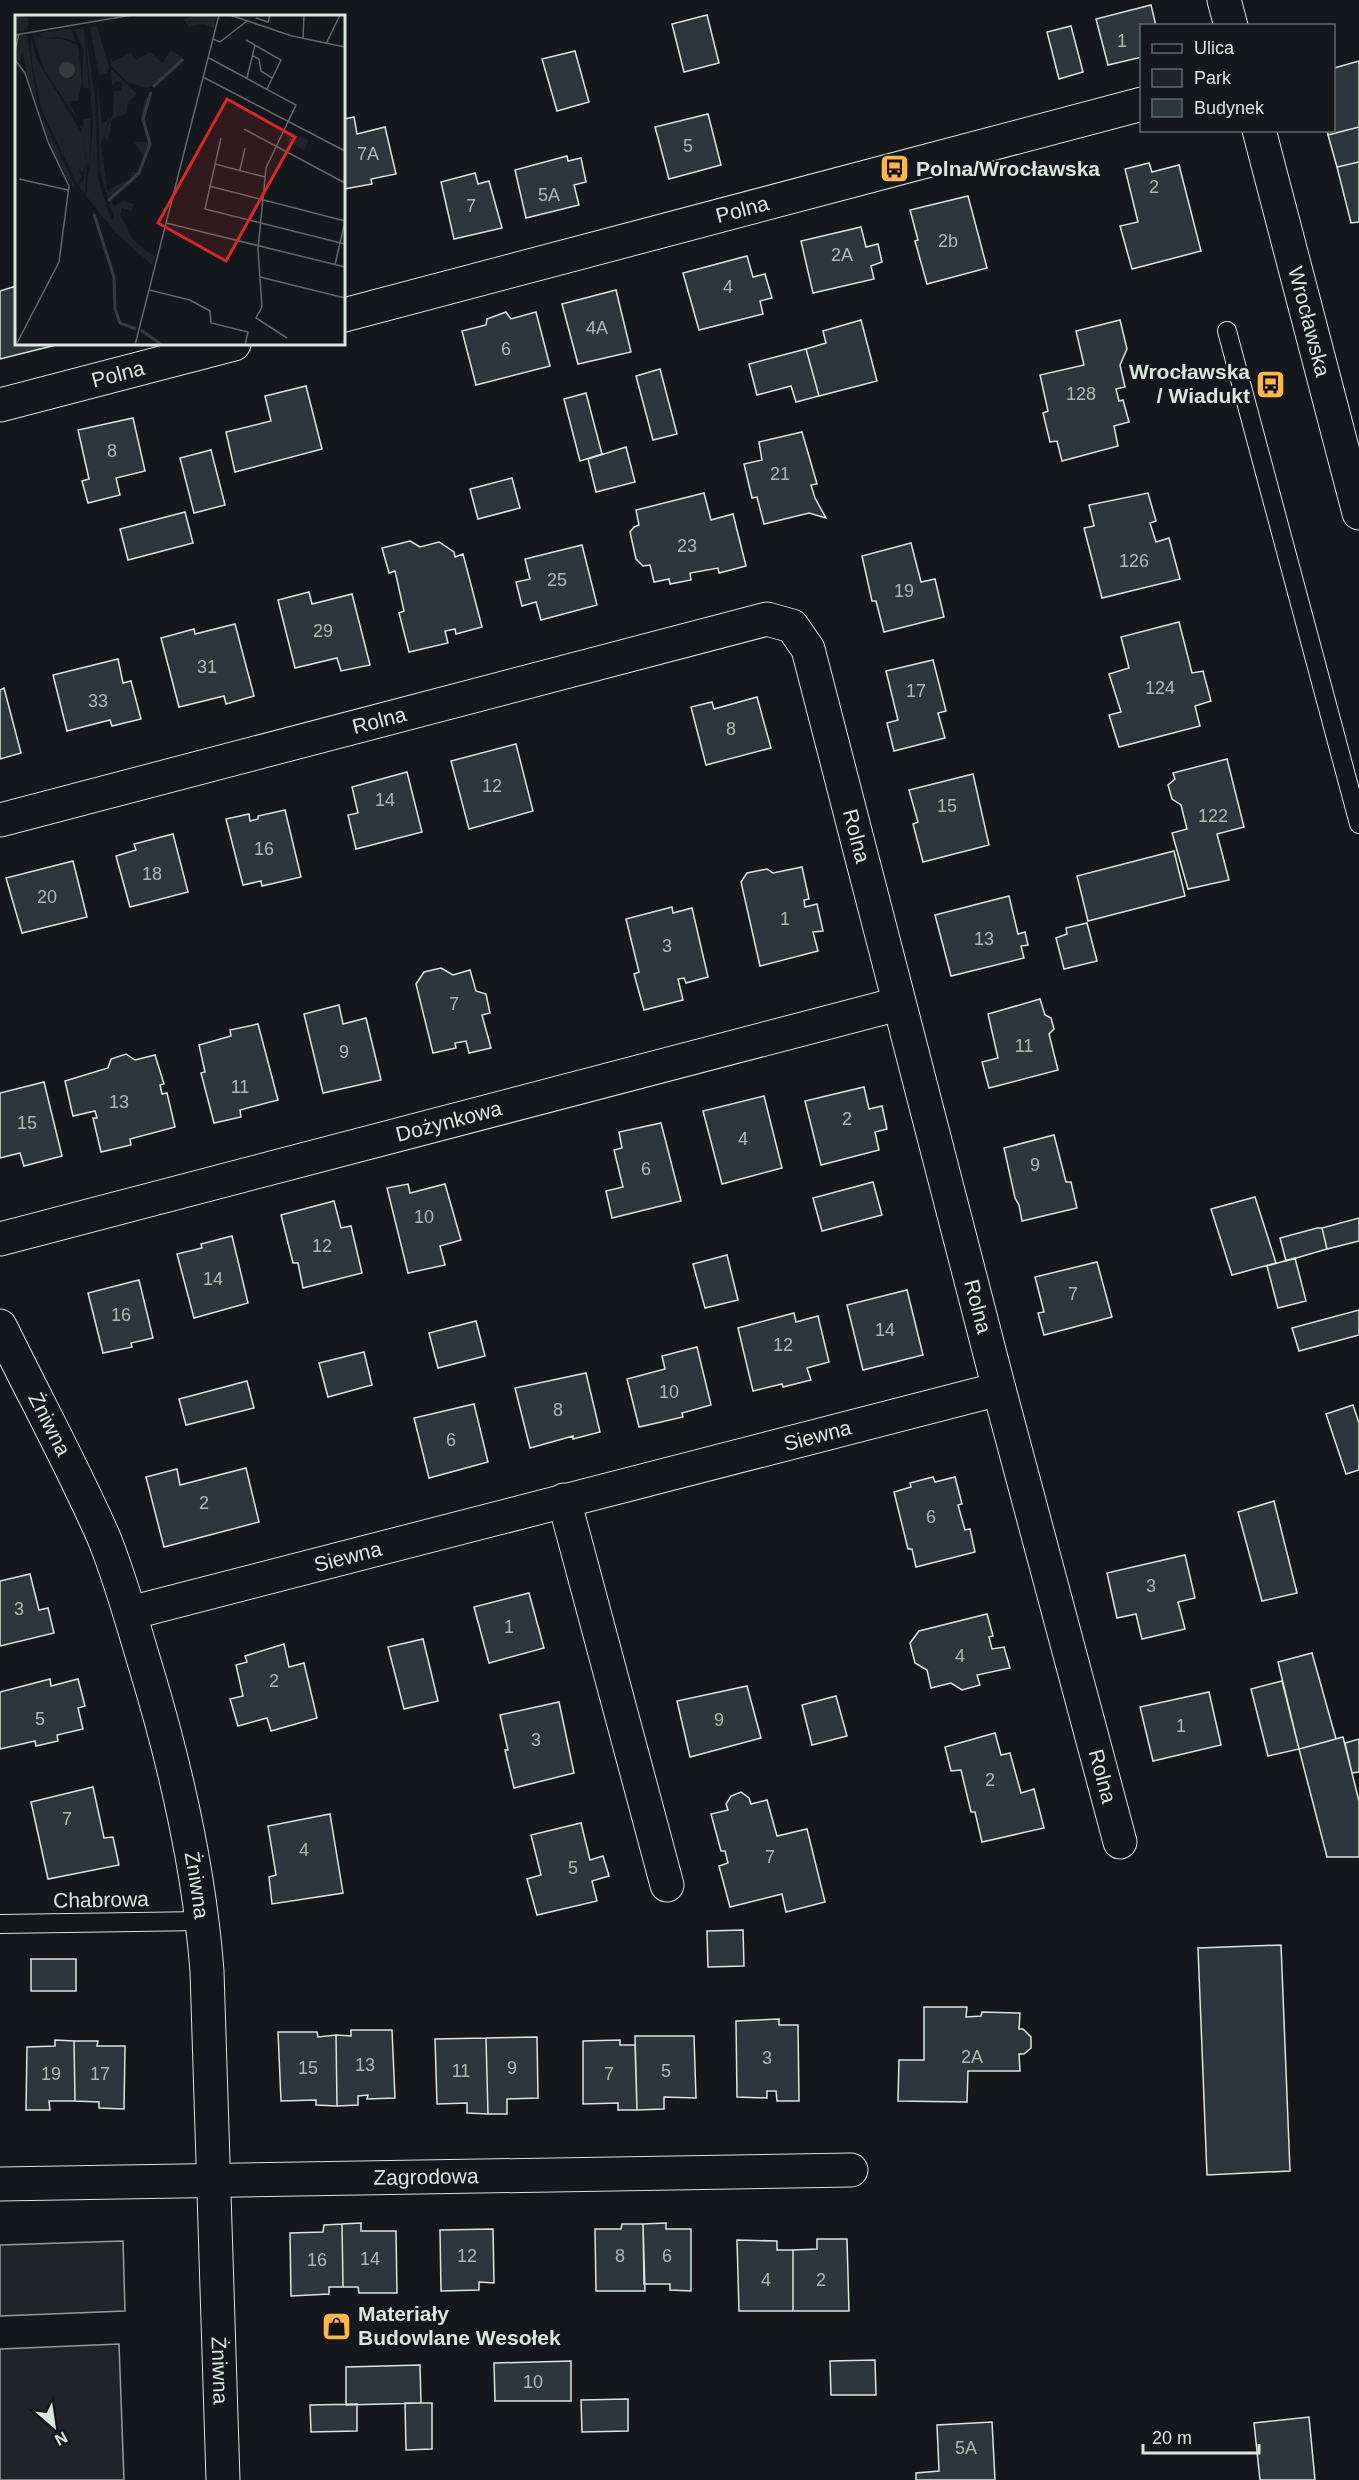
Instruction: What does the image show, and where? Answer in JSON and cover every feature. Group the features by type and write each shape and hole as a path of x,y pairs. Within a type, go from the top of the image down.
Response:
{"street":[{"path":"1224,0 1230,24"},
{"name":"Polna","path":"345,315 1140,105"},
{"name":"Wrocławska","path":"1260,132 1359,513"},
{"name":"Polna","path":"0,405 230,345"},
{"name":"Rolna","path":"0,820 767,619 792,626 808,649 898,1004 1120,1842"},
{"name":"Dożynkowa","path":"0,1239 898,1004"},
{"name":"Żniwna","path":"0,1326 104,1539 130,1612 171,1753 203,1921 207,1971 222,2480"},
{"name":"Siewna","path":"130,1612 999,1389"},
{"path":"564,1500 667,1885"},
{"name":"Zagrodowa","path":"0,2184 851,2170"}],"lane":[{"path":"1227,331 1355,794 1359,825"},
{"name":"Chabrowa","path":"0,1924 203,1921"}],"green space":[{"path":"123,2241 125,2311 0,2316 0,2245"},
{"path":"119,2344 124,2480 0,2480 0,2349"}],"building":[{"path":"1151,5 1156,24 1140,24 1140,57 1108,65 1096,19"},
{"path":"707,15 719,63 684,72 672,24"},
{"path":"1071,26 1083,72 1059,79 1047,32"},
{"path":"575,51 589,102 557,111 542,59"},
{"path":"1359,61 1359,127 1328,135 1327,132 1335,132 1335,68"},
{"path":"708,114 721,165 669,179 655,127"},
{"path":"354,117 357,134 385,127 396,174 371,179 372,184 345,189 345,119"},
{"path":"1359,127 1359,162 1337,167 1328,135"},
{"path":"567,156 568,161 581,158 586,182 574,185 579,205 526,218 515,170"},
{"path":"1359,162 1359,222 1351,223 1337,167"},
{"path":"1149,163 1152,172 1179,165 1201,251 1132,269 1120,226 1138,222 1125,169"},
{"path":"475,173 478,184 489,181 502,228 454,239 441,182"},
{"path":"968,196 987,268 927,284 915,241 918,240 910,210"},
{"path":"861,227 866,247 878,244 882,262 871,266 874,279 813,293 801,241"},
{"path":"747,256 753,277 765,274 772,298 760,301 763,314 699,330 683,273"},
{"path":"15,286 15,345 56,345 0,359 0,291"},
{"path":"616,290 631,352 578,364 562,304"},
{"path":"506,312 511,319 536,312 550,366 476,385 462,331 486,325 487,319"},
{"path":"861,320 877,381 819,396 806,349 826,343 823,331"},
{"path":"1120,320 1127,349 1120,365 1125,387 1116,389 1119,401 1123,400 1129,422 1114,426 1118,446 1062,461 1057,441 1050,442 1043,413 1048,411 1040,375 1084,365 1076,331"},
{"path":"806,349 819,396 796,402 791,386 757,395 749,364"},
{"path":"660,369 677,434 653,440 636,376"},
{"path":"306,386 322,449 235,472 226,432 271,421 265,396"},
{"path":"586,393 602,454 580,461 564,399"},
{"path":"133,418 145,471 116,478 120,495 88,503 82,481 89,479 78,430"},
{"path":"802,432 817,484 811,485 826,518 809,513 764,524 757,497 752,498 744,464 762,460 759,442"},
{"path":"626,447 635,482 596,492 588,459"},
{"path":"211,450 225,505 194,513 180,458"},
{"path":"512,478 520,508 478,519 470,489"},
{"path":"704,493 711,520 733,514 746,566 719,573 718,568 690,573 691,580 670,584 669,579 654,582 650,565 643,566 636,559 630,532 639,525 636,510"},
{"path":"1148,493 1156,521 1150,523 1156,542 1169,538 1180,579 1102,598 1084,528 1094,526 1089,505"},
{"path":"185,512 193,543 128,560 120,529"},
{"path":"410,541 420,547 439,542 454,552 455,557 463,554 482,627 456,634 455,629 445,631 448,643 409,652 399,613 404,611 395,571 389,573 382,548"},
{"path":"911,543 921,582 935,579 944,617 884,632 876,601 872,601 862,556"},
{"path":"582,545 597,605 541,620 536,602 522,606 516,582 530,579 525,559"},
{"path":"309,592 312,604 352,594 370,665 341,671 337,658 295,668 278,600"},
{"path":"1179,622 1192,673 1203,671 1211,701 1195,706 1200,726 1119,747 1109,715 1121,712 1109,674 1129,668 1121,637"},
{"path":"235,624 254,696 226,704 224,696 179,707 161,638 194,629 195,634"},
{"path":"118,659 123,683 131,681 141,719 112,726 110,720 67,731 53,675"},
{"path":"933,660 946,711 938,713 945,738 894,751 887,723 898,720 886,671"},
{"path":"4,688 21,753 0,759 0,690"},
{"path":"757,697 771,748 706,765 691,707 712,702 714,709"},
{"path":"516,744 533,811 469,829 451,761"},
{"path":"1227,759 1244,827 1217,834 1229,880 1188,889 1172,833 1187,829 1181,805 1172,799 1168,785 1175,779 1173,773"},
{"path":"407,772 422,832 356,849 348,815 358,813 352,787"},
{"path":"973,774 989,845 923,862 913,824 918,822 909,790"},
{"path":"285,810 301,877 262,886 261,881 243,885 226,819 249,814 250,821 258,819 258,816"},
{"path":"173,834 188,892 130,907 116,856 136,850 134,844"},
{"path":"1174,851 1185,896 1088,921 1077,876"},
{"path":"73,861 87,917 22,933 6,878"},
{"path":"802,867 809,899 804,900 805,907 817,904 823,931 813,932 818,951 760,966 741,882 747,873 767,869 773,873"},
{"path":"1009,896 1018,934 1025,932 1028,945 1021,946 1024,958 951,976 935,915"},
{"path":"672,907 673,913 692,908 708,977 686,983 684,978 678,979 683,1000 644,1010 634,974 639,972 626,919"},
{"path":"1087,923 1097,961 1064,969 1056,938 1067,934 1066,928"},
{"path":"441,968 453,975 470,970 476,991 486,994 490,1013 482,1015 491,1048 469,1053 466,1041 455,1043 456,1048 433,1053 416,984 424,972"},
{"path":"1040,999 1045,1015 1051,1018 1054,1029 1049,1034 1058,1070 989,1088 982,1062 998,1058 988,1014"},
{"path":"339,1005 343,1024 366,1018 381,1080 323,1093 304,1014"},
{"path":"258,1024 278,1100 240,1110 241,1117 214,1123 201,1073 205,1072 199,1045 231,1036 230,1030"},
{"path":"126,1054 135,1060 155,1055 164,1084 160,1085 162,1094 167,1093 175,1127 130,1139 131,1145 101,1152 93,1118 97,1118 95,1111 73,1116 65,1081 108,1068 111,1059"},
{"path":"44,1082 62,1156 24,1166 20,1153 0,1158 0,1093"},
{"path":"864,1087 869,1109 882,1106 887,1129 875,1132 879,1150 821,1165 805,1101"},
{"path":"764,1096 782,1168 722,1184 703,1111"},
{"path":"661,1123 681,1201 612,1218 606,1191 623,1187 614,1150 622,1148 619,1132"},
{"path":"1054,1135 1066,1182 1071,1182 1077,1208 1022,1221 1004,1148"},
{"path":"873,1182 882,1215 822,1231 813,1198"},
{"path":"408,1184 410,1193 445,1184 461,1240 440,1246 445,1265 408,1273 387,1188"},
{"path":"1255,1197 1276,1263 1232,1275 1211,1209"},
{"path":"334,1201 341,1228 351,1226 362,1273 303,1288 298,1263 293,1263 281,1215"},
{"path":"1359,1218 1359,1241 1327,1249 1322,1228"},
{"path":"1322,1228 1327,1249 1286,1261 1280,1238"},
{"path":"232,1236 248,1303 194,1318 177,1254 202,1248 201,1244"},
{"path":"727,1255 738,1300 705,1308 693,1264"},
{"path":"1295,1258 1306,1301 1278,1308 1267,1266"},
{"path":"1097,1262 1112,1317 1044,1335 1038,1313 1044,1312 1035,1277"},
{"path":"139,1280 153,1338 131,1343 132,1347 103,1353 88,1293"},
{"path":"907,1290 923,1355 863,1370 847,1305"},
{"path":"1359,1310 1359,1335 1299,1351 1292,1328"},
{"path":"794,1313 796,1322 818,1316 829,1362 807,1368 811,1380 753,1391 738,1328"},
{"path":"476,1321 485,1356 438,1368 429,1333"},
{"path":"697,1347 711,1405 682,1413 683,1417 639,1427 627,1379 665,1369 662,1356"},
{"path":"364,1352 372,1385 328,1397 319,1363"},
{"path":"586,1373 600,1432 573,1439 573,1436 530,1448 515,1388"},
{"path":"247,1381 254,1408 186,1425 179,1399"},
{"path":"474,1404 488,1462 429,1478 414,1418"},
{"path":"1353,1405 1359,1423 1359,1470 1346,1474 1326,1414"},
{"path":"246,1468 259,1522 164,1547 146,1477 177,1469 180,1485"},
{"path":"933,1477 935,1482 955,1477 962,1504 958,1505 965,1530 970,1529 975,1552 916,1567 912,1549 908,1549 894,1492 911,1487 910,1483"},
{"path":"1274,1501 1297,1593 1262,1601 1238,1512"},
{"path":"1185,1555 1195,1598 1178,1602 1185,1629 1142,1639 1136,1614 1117,1618 1107,1573"},
{"path":"30,1574 39,1610 48,1608 54,1633 0,1646 0,1581"},
{"path":"529,1593 544,1648 489,1663 474,1607"},
{"path":"987,1614 993,1636 989,1637 992,1649 1004,1647 1010,1668 977,1675 980,1685 962,1690 951,1683 931,1688 927,1670 915,1663 910,1643 919,1631"},
{"path":"423,1639 438,1701 404,1709 388,1647"},
{"path":"284,1644 289,1667 304,1663 317,1718 271,1731 267,1718 238,1726 230,1699 243,1696 236,1665 247,1662 245,1656"},
{"path":"1312,1653 1336,1739 1299,1749 1278,1662"},
{"path":"50,1679 51,1686 78,1679 85,1706 78,1708 83,1729 57,1735 58,1741 36,1746 35,1741 0,1749 0,1692"},
{"path":"1282,1681 1299,1749 1268,1756 1251,1689"},
{"path":"747,1686 761,1738 690,1757 677,1701"},
{"path":"1209,1692 1221,1745 1153,1761 1140,1707"},
{"path":"836,1696 847,1736 812,1745 802,1705"},
{"path":"559,1702 574,1773 514,1788 500,1715"},
{"path":"995,1733 1001,1755 1010,1753 1021,1793 1034,1789 1044,1828 982,1842 975,1812 971,1812 961,1770 951,1771 945,1747"},
{"path":"1343,1737 1359,1801 1359,1857 1327,1857 1299,1749"},
{"path":"1359,1739 1359,1772 1352,1773 1345,1743"},
{"path":"93,1787 104,1838 113,1837 119,1865 48,1879 31,1802"},
{"path":"741,1792 749,1798 751,1804 767,1800 777,1836 807,1829 825,1902 786,1912 782,1894 730,1907 719,1866 728,1863 725,1851 721,1851 711,1814 728,1810 726,1804 731,1796"},
{"path":"330,1814 343,1893 272,1904 269,1877 276,1875 268,1826"},
{"path":"581,1823 590,1860 603,1856 609,1876 592,1881 597,1901 537,1915 527,1879 541,1875 531,1835"},
{"path":"743,1930 744,1966 708,1967 707,1931"},
{"path":"1281,1945 1290,2171 1207,2175 1198,1948"},
{"path":"31,1959 76,1959 76,1991 31,1991"},
{"path":"924,2007 967,2007 966,2017 981,2016 982,2012 1020,2013 1019,2029 1023,2029 1031,2037 1031,2048 1024,2054 1019,2054 1020,2071 968,2071 967,2102 898,2101 899,2060 924,2060"},
{"path":"779,2019 779,2025 798,2025 799,2101 777,2101 776,2091 767,2091 767,2098 737,2097 736,2021"},
{"path":"351,2030 392,2030 395,2098 367,2099 368,2095 358,2096 358,2105 337,2106 336,2035 351,2036"},
{"path":"278,2032 317,2032 318,2037 336,2035 337,2106 316,2105 316,2100 281,2101"},
{"path":"635,2036 694,2036 696,2098 664,2097 664,2109 637,2110"},
{"path":"537,2037 538,2098 507,2099 507,2114 488,2114 486,2038"},
{"path":"486,2038 488,2114 467,2113 467,2103 437,2104 435,2039"},
{"path":"55,2040 74,2041 75,2101 49,2101 50,2110 26,2110 27,2047 55,2046"},
{"path":"620,2040 620,2045 635,2045 637,2110 618,2110 618,2103 583,2104 583,2041"},
{"path":"74,2041 98,2041 97,2046 125,2046 124,2109 99,2108 99,2102 75,2101"},
{"path":"361,2223 361,2231 396,2231 397,2293 359,2293 358,2287 343,2287 342,2224"},
{"path":"666,2223 666,2229 691,2229 691,2291 670,2290 670,2284 644,2284 643,2224"},
{"path":"342,2224 343,2287 329,2287 329,2294 291,2296 290,2233 323,2232 324,2225"},
{"path":"622,2224 643,2224 645,2291 596,2291 595,2229 621,2229"},
{"path":"493,2229 494,2283 479,2282 479,2290 441,2291 440,2230"},
{"path":"817,2239 847,2239 849,2311 793,2311 793,2250 817,2249"},
{"path":"737,2240 777,2241 777,2250 793,2250 793,2311 739,2311"},
{"path":"875,2360 876,2395 831,2395 830,2361"},
{"path":"571,2361 571,2401 495,2401 494,2363"},
{"path":"420,2365 421,2403 346,2405 346,2367"},
{"path":"628,2399 628,2431 582,2432 581,2400"},
{"path":"405,2403 432,2403 432,2449 406,2450"},
{"path":"357,2404 357,2431 311,2432 310,2405"},
{"path":"1309,2417 1315,2480 1260,2480 1254,2423"},
{"path":"992,2422 995,2480 916,2480 916,2473 939,2471 937,2425"}],"place":[{"name":"Polna/Wrocławska","path":"895,169"},
{"name":"Wrocławska / Wiadukt","path":"1271,384"},
{"name":"Materiały Budowlane Wesołek","path":"337,2326"}]}
